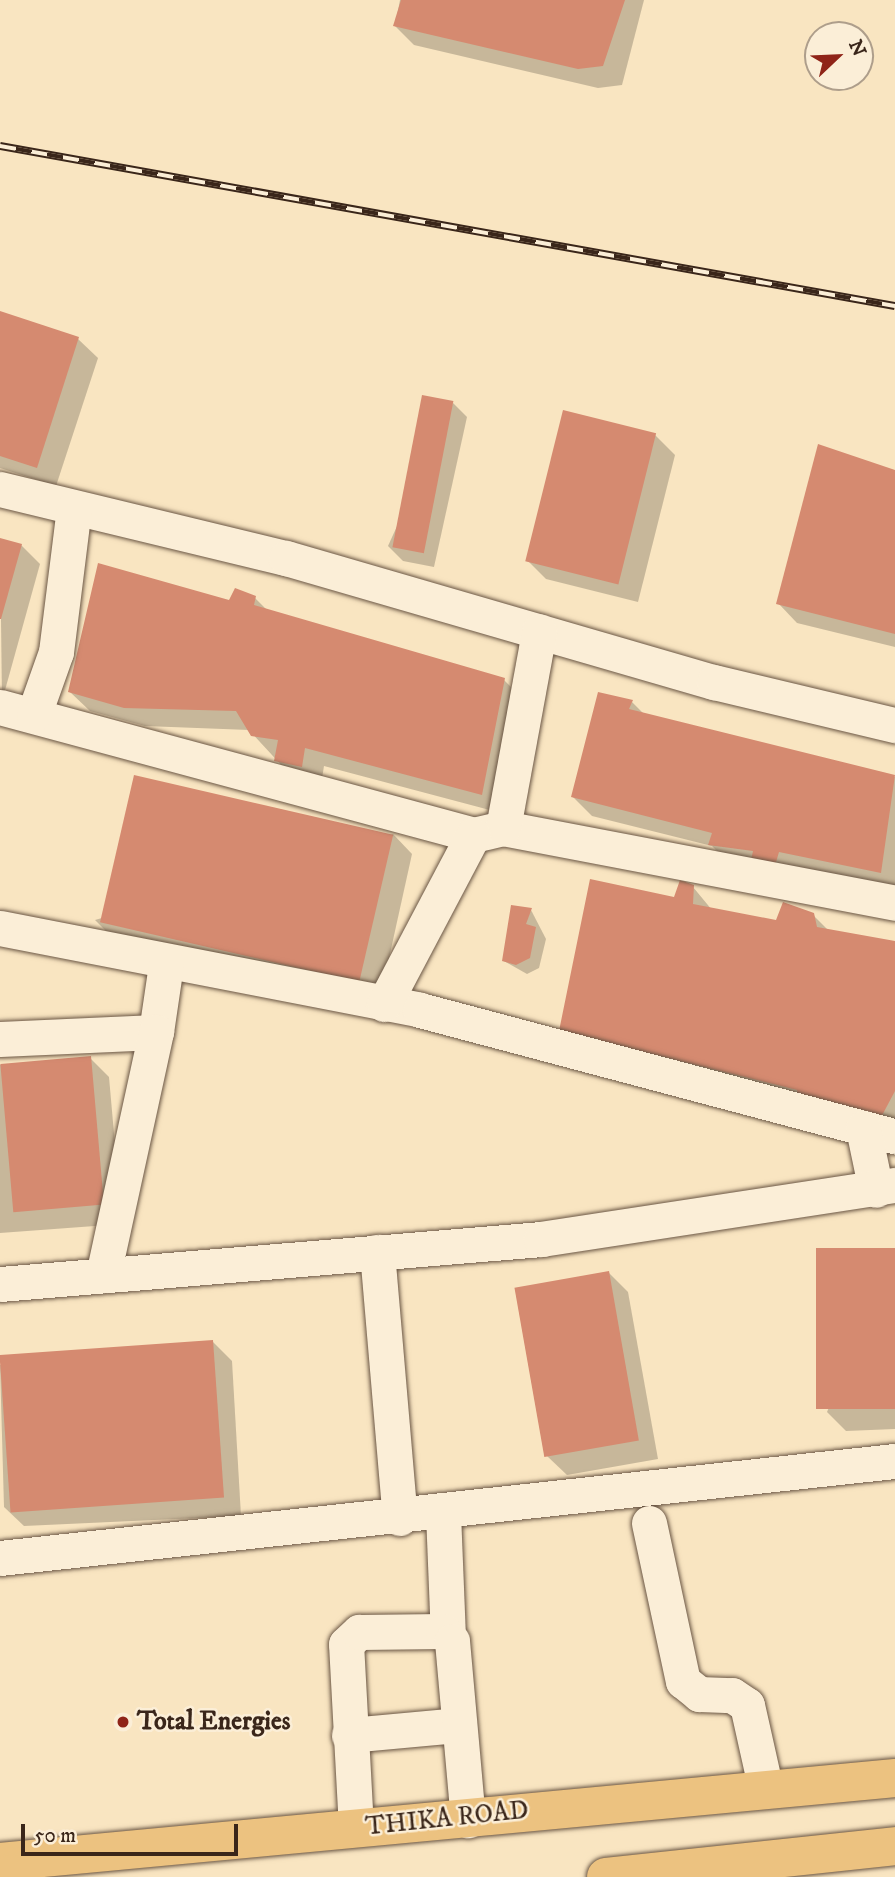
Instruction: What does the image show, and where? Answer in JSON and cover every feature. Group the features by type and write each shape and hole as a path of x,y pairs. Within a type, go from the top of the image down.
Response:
{"main road":[{"name":"THIKA ROAD","path":"0,1862 895,1778"},
{"path":"606,1877 895,1846"}],"street":[{"path":"0,489 286,558 539,631 895,725"},
{"path":"74,508 56,652 11,715 488,831 895,903"},
{"path":"384,1004 488,831 539,631"},
{"path":"0,928 166,964 384,1004 879,1132 885,1187 541,1239 0,1284"},
{"path":"103,1275 156,1032 166,964"},
{"path":"0,1039 156,1032"},
{"path":"377,1252 400,1518"},
{"path":"0,1558 400,1518 895,1461"},
{"path":"443,1513 448,1635 468,1820"},
{"path":"649,1523 683,1681 699,1694 732,1695 747,1705 766,1790"},
{"path":"356,1828 346,1644 352,1635 448,1635"},
{"path":"349,1735 459,1725"}],"building":[{"path":"401,0 625,0 603,66 578,69 393,26"},
{"path":"0,311 79,337 37,468 0,456"},
{"path":"422,395 453,401 424,553 392,547"},
{"path":"563,410 656,433 618,585 525,561"},
{"path":"818,444 895,470 895,634 776,604"},
{"path":"0,538 22,544 1,619 0,619"},
{"path":"98,563 229,600 235,588 256,596 254,605 505,678 482,795 305,748 302,767 274,761 278,740 251,736 236,711 124,708 68,692"},
{"path":"598,692 633,700 629,709 895,775 881,873 779,852 774,869 750,865 753,851 708,845 712,833 571,797"},
{"path":"134,775 393,835 359,982 100,922"},
{"path":"590,879 674,897 680,880 694,885 693,904 776,920 783,902 814,913 817,927 895,941 895,1091 878,1123 799,1104 797,1090 559,1031"},
{"path":"511,905 532,908 526,924 536,927 530,958 516,965 502,961"},
{"path":"91,1056 104,1204 13,1212 0,1064"},
{"path":"816,1248 895,1248 895,1409 816,1409"},
{"path":"609,1271 639,1440 544,1457 514,1288"},
{"path":"213,1340 224,1498 11,1513 0,1355"}],"railway":[{"path":"0,146 895,306"}],"place":[{"name":"Total Energies","path":"123,1722"}]}
